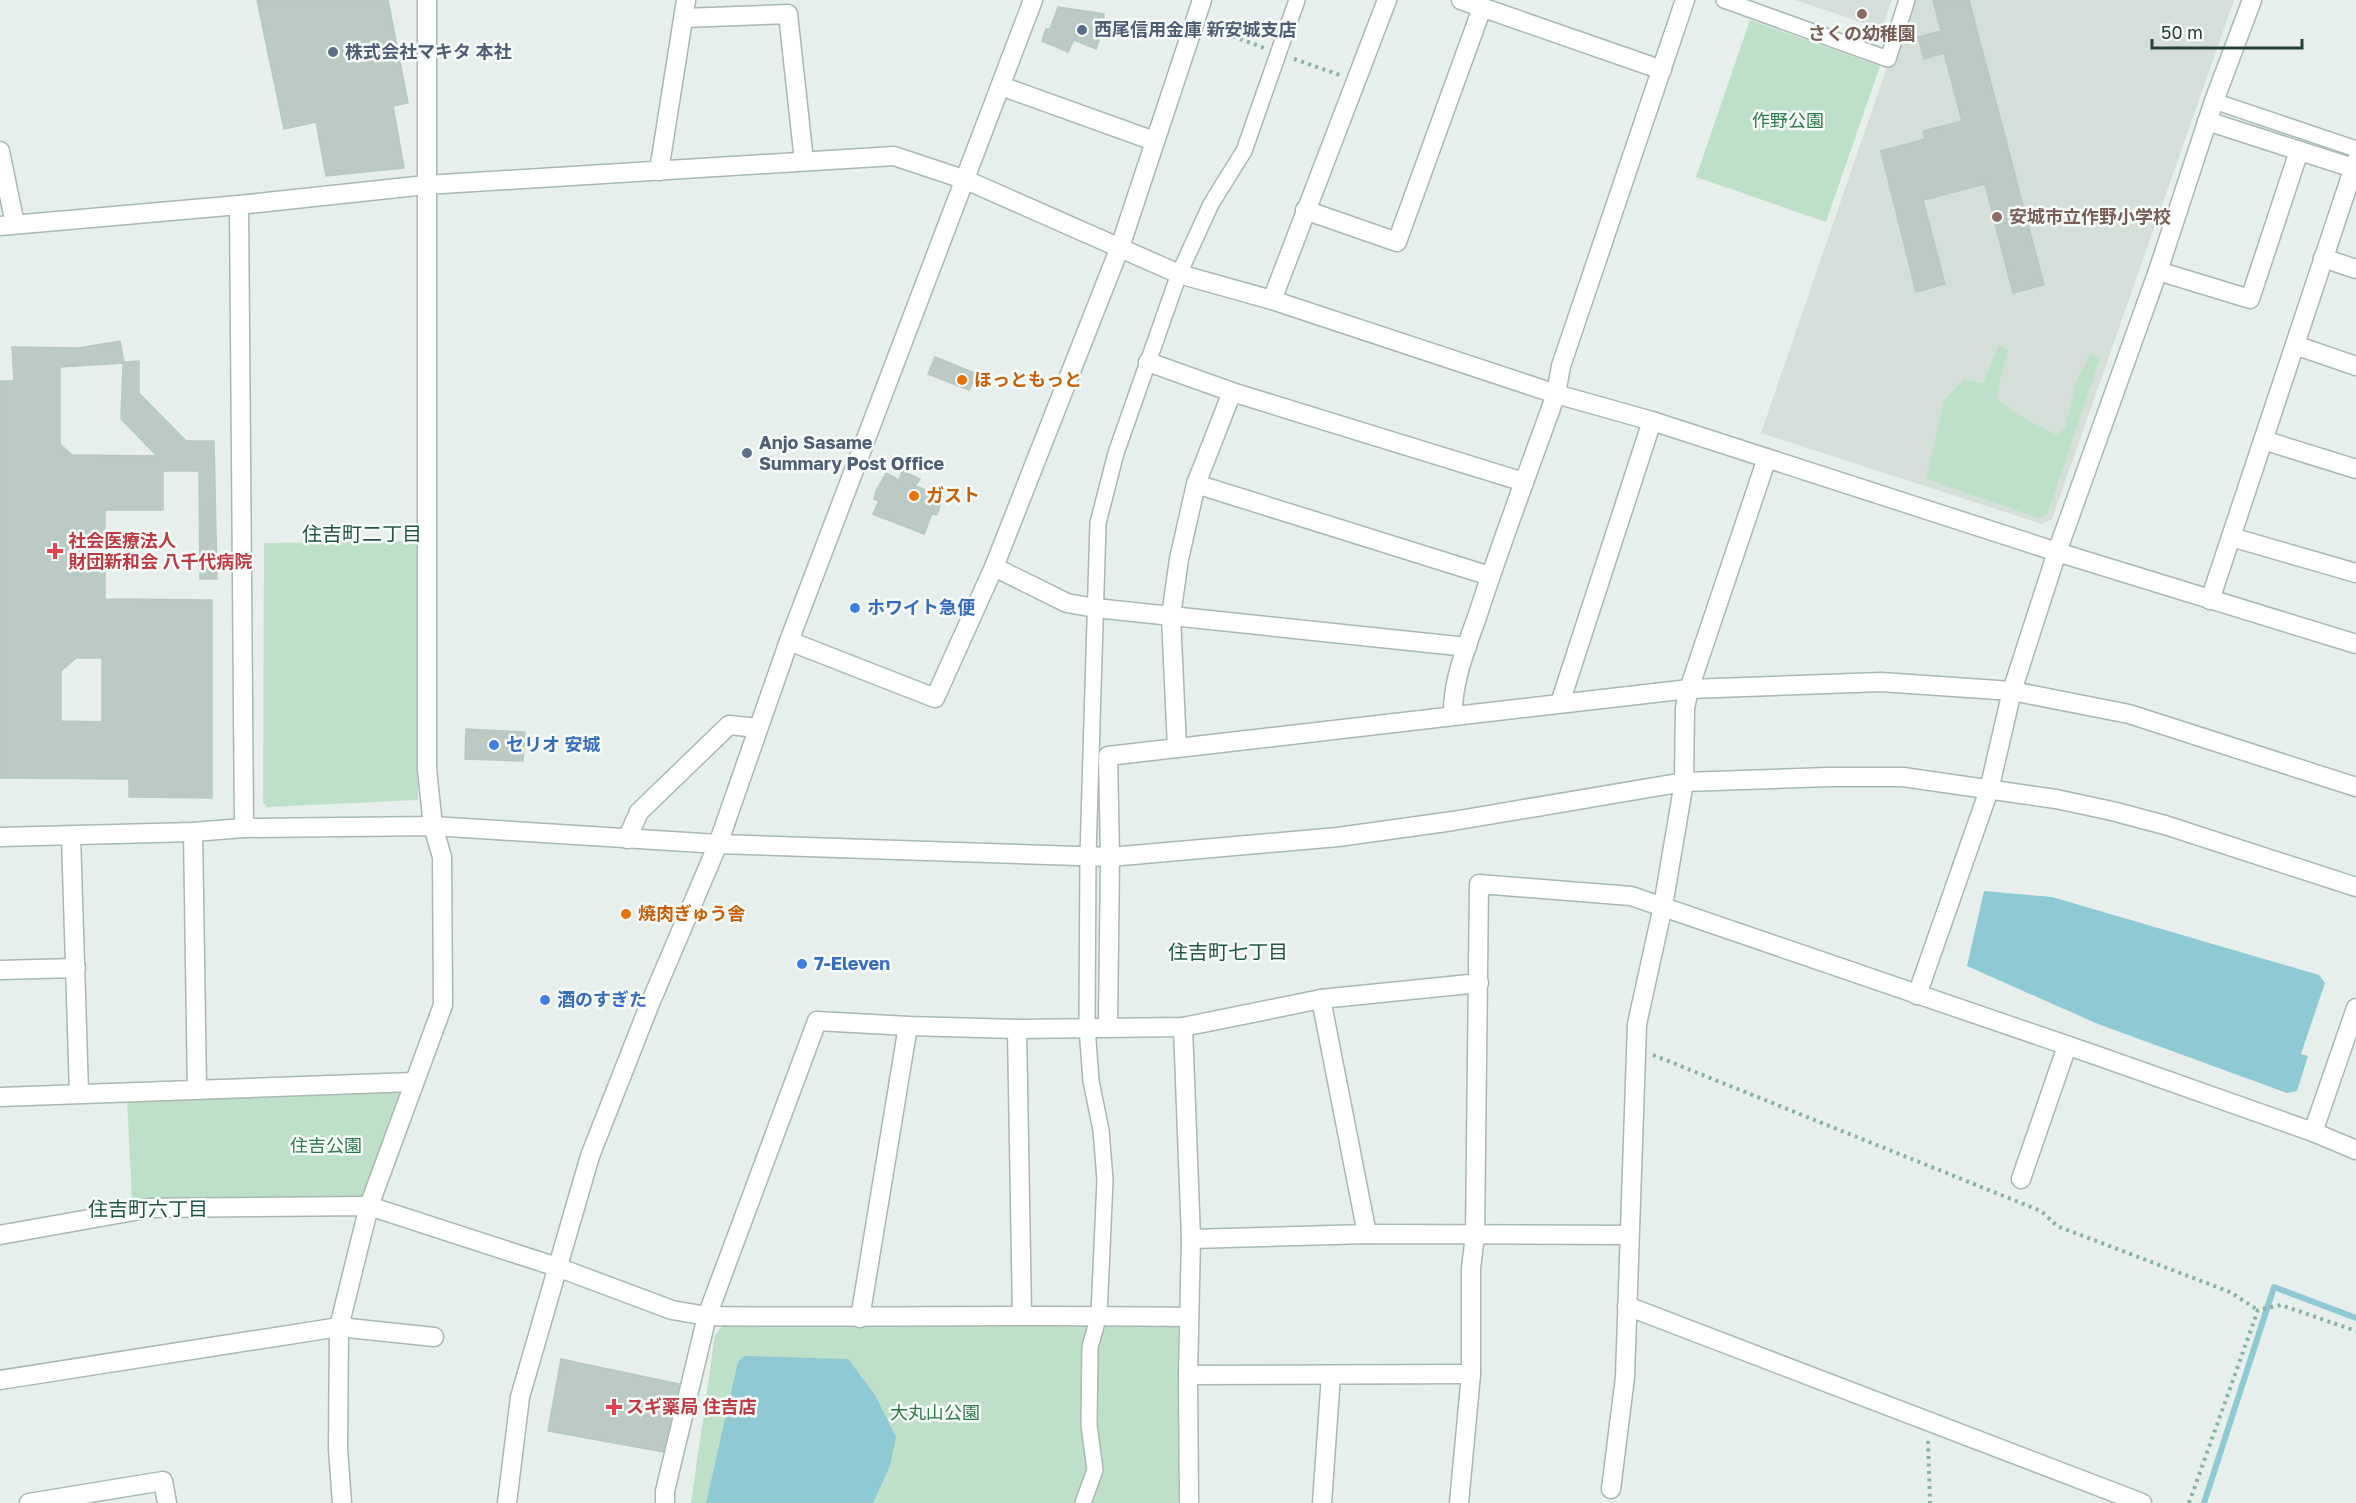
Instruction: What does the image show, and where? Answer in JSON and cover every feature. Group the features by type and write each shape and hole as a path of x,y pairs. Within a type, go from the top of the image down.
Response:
{"street":[{"path":"342,1503 338,1449 339,1327 369,1206 443,1005 442,857 433,826 426,769 427,0"},
{"path":"507,1503 520,1397 590,1156 649,1006 718,844 789,641 1034,0"},
{"path":"789,641 935,698 994,567 1120,248 1202,0"},
{"path":"1083,1503 1095,1470 1089,1425 1090,1347 1099,1315 1105,1180 1101,1130 1091,1081 1087,1027 1088,855 1098,523 1116,453 1179,274 1211,204 1244,152 1297,0"},
{"path":"1272,300 1387,0"},
{"path":"1461,0 1662,70"},
{"path":"1453,715 1453,699 1490,576 1556,394 1561,366 1685,0"},
{"path":"1724,0 1888,59 1907,0"},
{"path":"1917,994 1989,790 2012,690 2057,552 2158,271 2214,101 2252,0"},
{"path":"1305,210 1397,242 1482,8"},
{"path":"659,171 685,9 788,14 804,161"},
{"path":"1001,86 1154,141"},
{"path":"2214,101 2356,149"},
{"path":"2207,121 2299,151 2355,166 2210,600"},
{"path":"0,151 8,225 239,205 426,185 894,156 966,180 1179,274 1272,300 1556,394 1652,421 2057,552 2356,645"},
{"path":"2158,271 2250,299 2299,151"},
{"path":"239,205 244,828"},
{"path":"2324,258 2356,268"},
{"path":"2295,345 2356,366"},
{"path":"1148,362 1232,392 1524,482"},
{"path":"1177,748 1171,616 1179,559 1196,484 1232,392"},
{"path":"1560,703 1652,421"},
{"path":"2263,440 2356,469"},
{"path":"1610,1496 1625,1377 1636,1024 1663,906 1684,782 1685,708 1689,688 1767,458"},
{"path":"1196,484 1490,576"},
{"path":"2231,537 2356,573"},
{"path":"994,567 1067,603 1095,608 1467,647"},
{"path":"1108,1027 1110,857 1108,756 1689,688 1881,682 2012,690 2129,714 2356,787"},
{"path":"627,838 639,812 729,725 759,728"},
{"path":"0,837 193,832 244,828 433,826 718,844 1110,857 1338,837 1453,821 1684,782 1903,777 2055,799 2155,822 2356,887"},
{"path":"193,832 197,1089"},
{"path":"70,836 79,1093"},
{"path":"1459,1503 1471,1374 1479,884 1631,896 2313,1132 2356,1150"},
{"path":"0,970 76,968"},
{"path":"665,1503 707,1316 818,1021 1017,1029 1183,1027 1321,999 1479,983"},
{"path":"1321,999 1367,1234"},
{"path":"2313,1132 2355,1013"},
{"path":"860,1318 908,1026"},
{"path":"1183,1027 1191,1239 1188,1375 1189,1503"},
{"path":"1017,1029 1022,1315"},
{"path":"2021,1179 2067,1046"},
{"path":"0,1097 413,1082"},
{"path":"0,1234 151,1208 369,1206 557,1267 672,1310 707,1316 860,1318 1099,1315 1189,1317"},
{"path":"1191,1239 1367,1234 1629,1235"},
{"path":"1628,1306 1928,1423 2142,1503"},
{"path":"0,1380 339,1327 434,1337"},
{"path":"1188,1375 1471,1374"},
{"path":"1322,1503 1331,1375"},
{"path":"29,1503 163,1481 167,1503"}],"path":[{"path":"1635,1048 2041,1210 2056,1227 2230,1292 2258,1310 2282,1305 2356,1331"},
{"path":"2189,1503 2258,1310"},
{"path":"1928,1423 1930,1503"}],"shaded area":[{"name":"さくの幼稚園","path":"1795,0 1892,0 1881,29"},
{"name":"安城市立作野小学校","path":"1910,0 2234,0 2052,519 2042,524 1761,433"}],"green space":[{"name":"作野公園","path":"1750,20 1880,66 1826,222 1696,177"},
{"path":"1999,345 2008,350 1996,397 2017,414 2057,435 2066,426 2076,381 2091,354 2100,358 2047,515 2039,518 1926,479 1944,401 1964,379 1983,383"},
{"path":"418,541 418,800 267,807 263,802 264,543"},
{"name":"住吉公園","path":"404,1088 364,1200 132,1202 127,1098"},
{"name":"大丸山公園","path":"725,1323 1176,1325 1179,1330 1180,1503 691,1503 715,1335"}],"water":[{"path":"1984,891 2052,897 2319,975 2325,983 2301,1054 2308,1056 2297,1091 2287,1093 2098,1024 1967,966"},
{"path":"744,1356 848,1359 875,1395 896,1437 890,1466 873,1503 706,1503 738,1362"}],"building":[{"name":"株式会社マキタ 本社","path":"257,0 388,0 408,103 393,106 404,168 326,176 316,122 284,129"},
{"path":"1933,0 1969,0 2044,285 2013,293 1985,184 1923,200 1945,284 1916,292 1881,151 1925,139 1923,131 1962,121 1944,53 1924,59 1918,37 1941,31"},
{"path":"1058,7 1104,14 1103,30 1096,49 1074,40 1068,52 1042,41 1046,29 1050,29"},
{"path":"120,341 124,362 139,361 139,393 186,441 214,441 217,579 200,579 199,471 163,471 163,510 105,510 105,599 212,600 212,798 129,797 129,779 0,778 0,381 14,381 12,347 78,348","holes":["123,363 121,419 157,456 72,455 60,444 60,367","76,658 102,658 102,722 61,721 61,671"]},
{"path":"935,357 977,374 969,390 928,374"},
{"path":"902,471 920,479 915,486 943,496 937,515 932,514 924,534 873,514 879,501 874,499 876,491 886,473 899,480"},
{"name":"セリオ 安城","path":"466,729 525,732 523,761 465,759"},
{"name":"スギ薬局 住吉店","path":"561,1359 679,1384 663,1452 548,1431"}],"waterway":[{"path":"2204,1503 2274,1287 2356,1318"}],"place":[{"name":"さくの幼稚園","path":"1862,14"},
{"name":"西尾信用金庫 新安城支店","path":"1082,30"},
{"name":"株式会社マキタ 本社","path":"333,52"},
{"name":"安城市立作野小学校","path":"1997,217"},
{"name":"ほっともっと","path":"962,380"},
{"name":"Anjo Sasame Summary Post Office","path":"747,453"},
{"name":"ガスト","path":"914,496"},
{"name":"社会医療法人 財団新和会 八千代病院","path":"55,551"},
{"name":"ホワイト急便","path":"855,608"},
{"name":"セリオ 安城","path":"494,745"},
{"name":"焼肉ぎゅう舎","path":"626,914"},
{"name":"7-Eleven","path":"802,964"},
{"name":"酒のすぎた","path":"545,1000"},
{"name":"スギ薬局 住吉店","path":"614,1407"}],"district":[{"name":"住吉町二丁目","path":"362,534"},
{"name":"住吉町七丁目","path":"1228,952"},
{"name":"住吉町六丁目","path":"148,1209"}]}
